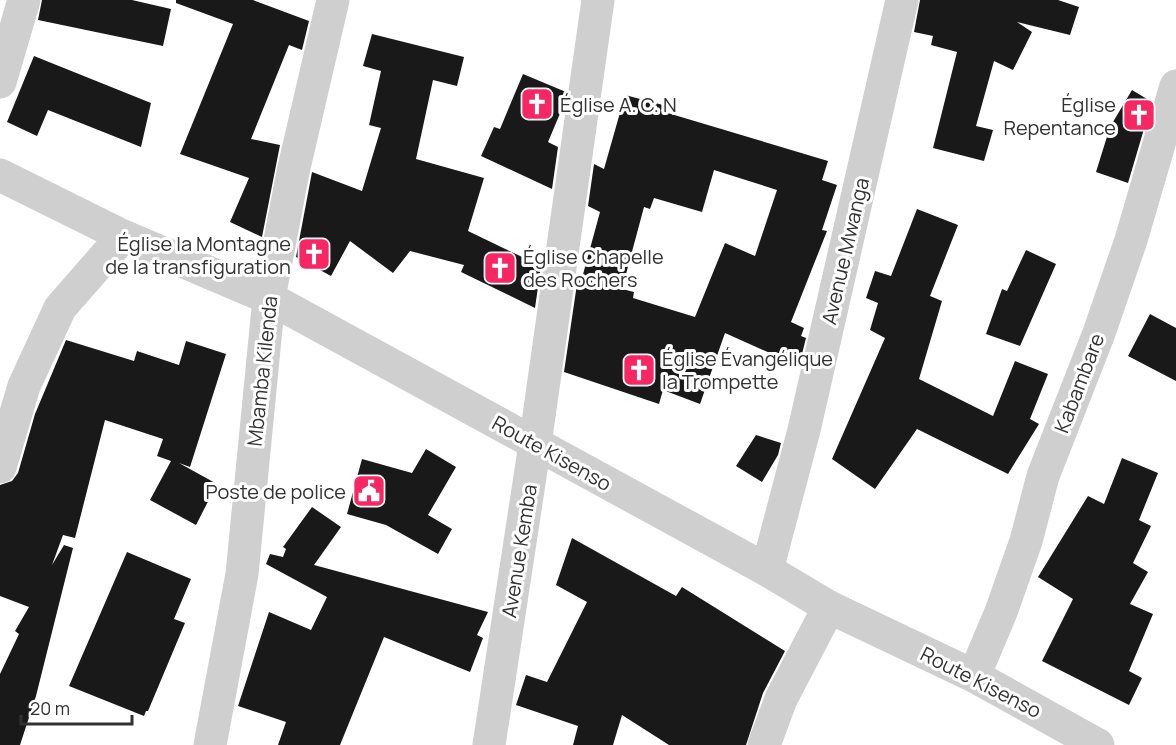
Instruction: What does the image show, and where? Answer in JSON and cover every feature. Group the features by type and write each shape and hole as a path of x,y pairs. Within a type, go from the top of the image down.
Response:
{"street":[{"path":"0,82 24,0"},
{"name":"Mbamba Kilenda","path":"210,745 242,574 269,298 293,172 333,0"},
{"name":"Avenue Kemba","path":"489,745 535,444 598,0"},
{"name":"Avenue Mwanga","path":"767,570 804,430 902,0"},
{"name":"Kabambare","path":"974,676 1001,612 1026,541 1042,476 1099,333 1131,240 1176,86"},
{"name":"Route Kisenso","path":"0,175 123,236 269,298 767,570 829,607 974,676 1098,745"},
{"path":"0,466 24,386 60,308 123,236"},
{"path":"764,745 781,699 829,607"}],"building":[{"path":"42,0 132,0 171,9 163,46 38,20"},
{"path":"176,0 253,0 309,21 302,50 289,45 251,139 280,145 262,237 230,222 249,178 180,154 233,24 176,3"},
{"path":"920,0 1058,0 1079,7 1070,35 1017,22 1032,32 1013,70 994,61 976,126 993,130 984,161 933,148 957,52 931,45 933,36 914,32"},
{"path":"372,34 464,57 457,86 433,80 416,159 484,178 468,231 541,266 535,308 461,272 464,265 410,251 393,273 350,241 331,276 296,257 312,172 362,191 381,128 369,125 381,71 363,66"},
{"path":"34,56 151,103 141,147 48,110 37,136 7,122"},
{"path":"523,74 566,92 564,104 548,142 558,147 552,189 481,156 494,127 500,129"},
{"path":"1132,90 1152,102 1128,183 1096,172 1110,127"},
{"path":"625,95 663,105 661,111 828,161 822,180 837,185 822,230 827,231 791,322 804,328 801,336 806,338 799,366 725,333 700,404 663,390 659,404 564,372 578,277 582,278 600,212 588,206 594,164 604,169","holes":["714,170 777,190 755,256 725,243 695,317 633,298 634,292 622,289 644,207 650,209 654,198 702,212"]},
{"path":"917,209 958,225 930,296 942,301 919,379 993,416 1015,361 1048,374 1030,419 1039,424 1008,474 917,429 875,489 832,459 885,338 870,330 878,303 866,298 875,271 891,276"},
{"path":"1026,250 1056,264 1020,346 986,334 1002,289 1007,291"},
{"path":"1150,314 1176,328 1176,381 1128,356"},
{"path":"66,340 134,361 137,351 179,365 186,341 226,354 190,467 179,463 217,484 196,525 150,500 171,461 157,456 163,439 105,420 75,538 63,535 52,565 64,545 73,548 36,696 20,745 0,745 0,674 19,634 15,631 29,607 0,596 0,485 12,481 18,473 35,414"},
{"path":"756,435 781,443 778,455 762,482 736,466"},
{"path":"426,449 456,467 428,515 452,529 438,554 386,525 347,514 362,459 412,473"},
{"path":"1122,458 1158,473 1139,520 1151,526 1133,563 1148,572 1130,604 1153,614 1129,671 1142,678 1129,705 1042,661 1073,599 1038,577 1088,496 1104,504"},
{"path":"312,507 341,527 314,565 488,612 477,635 483,638 470,672 384,637 340,745 278,745 286,722 238,706 269,612 311,630 327,597 266,564 270,554 283,557 286,549 283,547"},
{"path":"572,538 676,596 682,587 785,651 763,693 746,745 669,745 622,715 613,745 573,745 578,726 516,705 526,675 547,682 587,602 556,585"},
{"path":"127,552 191,579 174,619 185,623 144,716 69,686"}],"place":[{"name":"Église A. C. N","path":"537,104"},
{"name":"Église Repentance","path":"1139,115"},
{"name":"Église la Montagne de la transfiguration","path":"314,254"},
{"name":"Église Chapelle des Rochers","path":"500,268"},
{"name":"Église Évangélique la Trompette","path":"639,370"},
{"name":"Poste de police","path":"369,491"}]}
